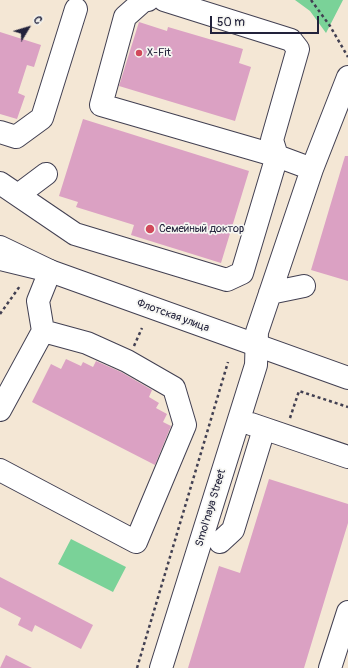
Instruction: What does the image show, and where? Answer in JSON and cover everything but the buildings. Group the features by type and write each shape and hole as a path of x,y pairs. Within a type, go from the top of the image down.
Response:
{"street":[{"path":"148,0 144,1 125,17 101,105 277,156 312,169"},
{"path":"0,183 75,234 227,280 242,273 277,156 272,140 298,49 291,40 164,0"},
{"path":"0,132 16,137 42,118 76,9"},
{"name":"Smol'naya Street","path":"161,668 256,365 257,332 312,169 348,76"},
{"path":"18,196 46,174"},
{"name":"Флотская улица","path":"0,247 50,271 257,347 348,378"},
{"path":"0,259 50,271 38,301 43,331 0,410"},
{"path":"270,293 304,286"},
{"path":"0,470 136,542 185,426 174,388 127,361 88,343 43,331"},
{"path":"238,420 348,457"},
{"path":"220,542 233,530 274,432"},
{"path":"330,668 348,612"}],"path":[{"path":"311,0 330,26 348,57"},
{"path":"0,314 20,286"},
{"path":"137,668 228,362"},
{"path":"274,432 299,391 348,407"}],"green space":[{"path":"295,0 343,0 326,33 310,11"},
{"path":"71,539 126,567 113,592 58,564"}],"place":[{"name":"X-Fit","path":"139,53"},
{"name":"Семейный доктор","path":"150,229"}]}
